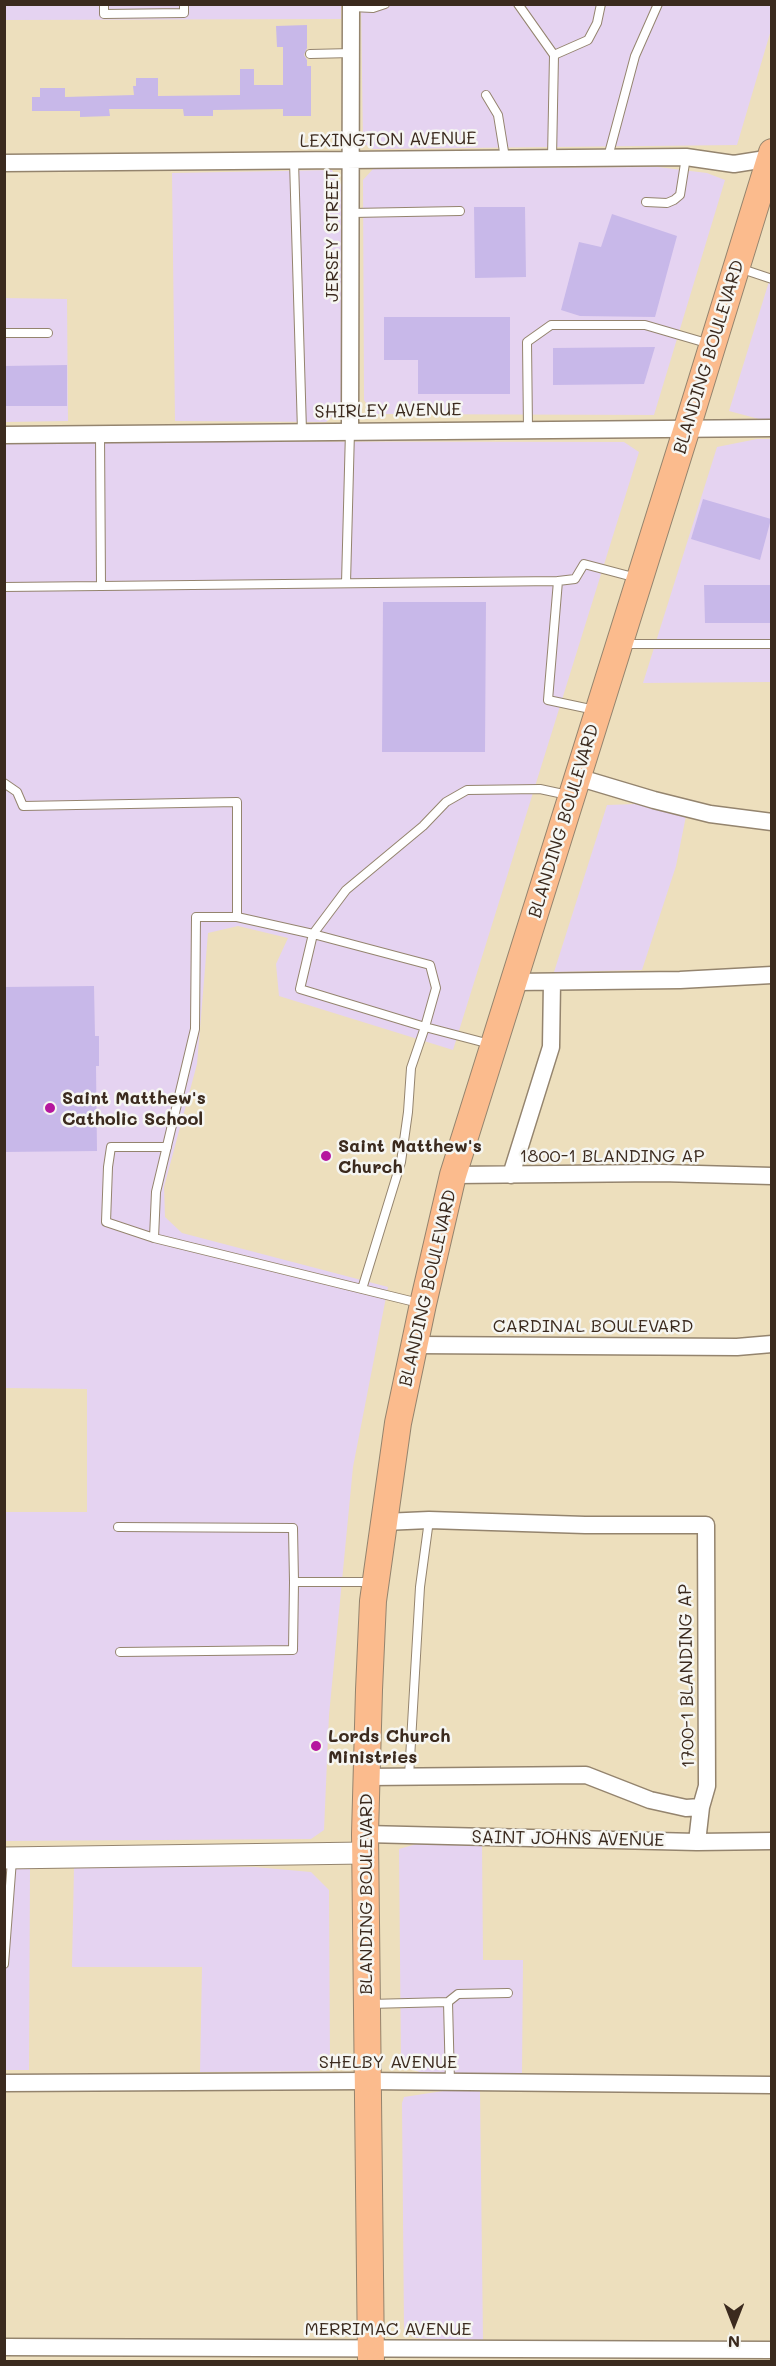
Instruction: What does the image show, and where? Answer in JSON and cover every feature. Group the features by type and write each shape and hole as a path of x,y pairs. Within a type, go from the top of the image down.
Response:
{"main road":[{"name":"BLANDING BOULEVARD","path":"371,2355 366,2005 366,1777 376,1582 398,1423 453,1175 771,156"}],"street":[{"name":"JERSEY STREET","path":"350,431 352,6"},
{"name":"LEXINGTON AVENUE","path":"4,163 686,157 734,164 771,156"},
{"name":"SHIRLEY AVENUE","path":"4,435 771,428"},
{"path":"574,786 654,800 710,814 771,822"},
{"path":"514,982 680,980 771,975"},
{"path":"511,1175 551,1047 552,982"},
{"name":"1800-1 BLANDING AP","path":"453,1175 661,1173 771,1176"},
{"name":"CARDINAL BOULEVARD","path":"414,1345 737,1347 771,1344"},
{"name":"1700-1 BLANDING AP","path":"384,1522 429,1520 585,1525 706,1525 708,1786 701,1807"},
{"path":"366,1777 586,1775 650,1800 686,1808 701,1807 697,1842"},
{"name":"SAINT JOHNS AVENUE","path":"8,1858 365,1843 771,1841"},
{"name":"SHELBY AVENUE","path":"4,2083 367,2081 771,2085"},
{"name":"MERRIMAC AVENUE","path":"4,2346 371,2355 771,2350"}],"lane":[{"path":"104,4 104,14 184,13 184,4"},
{"path":"352,6 373,8 385,4"},
{"path":"518,4 554,55 552,158"},
{"path":"554,55 588,40 597,23 601,4"},
{"path":"608,157 635,56 658,4"},
{"path":"310,54 352,53"},
{"path":"486,95 498,115 505,158"},
{"path":"646,202 667,203 680,195 686,157"},
{"path":"294,161 302,431"},
{"path":"352,213 460,211"},
{"path":"736,267 771,279"},
{"path":"528,429 527,342 551,325 645,325 713,345"},
{"path":"4,333 48,333"},
{"path":"346,583 350,431"},
{"path":"100,434 101,586"},
{"path":"4,588 558,581 575,579 584,564 639,578"},
{"path":"558,581 548,700 598,711"},
{"path":"619,645 771,644"},
{"path":"4,783 17,792 23,806 237,802 237,917"},
{"path":"494,1045 300,989 313,934 346,890 423,826 446,802 467,790 574,786"},
{"path":"154,1238 156,1192 195,1029 196,917 237,917 313,934 430,965 436,988 426,1027 411,1068 408,1112 400,1162 362,1289"},
{"path":"167,1147 111,1147 106,1222 154,1238 423,1304"},
{"path":"409,1776 420,1587 429,1520"},
{"path":"118,1527 293,1528 294,1582 293,1650 120,1652"},
{"path":"294,1582 376,1582"},
{"path":"4,1964 8,1858"},
{"path":"366,2005 448,2002 458,1994 508,1993"},
{"path":"448,2002 450,2082"}],"shaded area":[{"path":"341,4 341,19 5,20 4,5"},
{"path":"361,5 771,5 771,30 737,145 373,149 363,143"},
{"path":"658,167 707,173 725,180 654,415 374,414 364,400 363,180 373,169"},
{"path":"332,170 346,193 342,407 326,422 175,421 172,173"},
{"path":"771,275 771,419 759,419 729,411"},
{"path":"4,298 67,299 68,421 5,422"},
{"path":"757,439 771,439 771,682 643,683 717,447"},
{"path":"4,441 624,442 639,452 453,1050 279,996 276,964 288,938 238,926 208,933 197,1064 164,1187 165,1217 182,1233 388,1287 353,1467 329,1715 324,1830 311,1839 5,1841 5,1512 87,1512 87,1389 5,1388"},
{"path":"637,804 686,816 676,866 642,970 554,972 607,805"},
{"path":"420,1843 482,1844 483,1960 523,1960 522,2073 426,2074 401,2066 399,1849"},
{"path":"74,1866 255,1867 311,1872 329,1890 330,2062 319,2071 200,2072 202,1967 72,1967"},
{"path":"4,1868 30,1868 29,2070 5,2070"},
{"path":"443,2091 480,2091 483,2342 416,2338 404,2331 402,2103 404,2097"}],"building":[{"path":"307,25 307,48 304,55 307,66 311,66 311,116 283,116 283,109 213,110 213,116 184,116 183,109 109,109 110,116 80,117 80,111 32,111 32,97 40,97 40,88 65,88 65,97 134,95 133,86 136,86 136,78 158,78 158,96 240,95 240,69 254,69 254,85 283,85 283,47 277,47 276,26"},
{"path":"474,207 525,207 526,277 475,278"},
{"path":"612,214 677,236 655,317 580,316 561,310 579,242 601,247"},
{"path":"384,317 510,317 510,394 418,394 418,360 384,360"},
{"path":"655,347 644,384 553,385 553,348"},
{"path":"67,365 67,406 4,406 4,366"},
{"path":"703,499 771,519 760,560 691,539"},
{"path":"704,585 771,585 771,623 705,623"},
{"path":"383,602 486,602 485,752 382,752"},
{"name":"Saint Matthew's Catholic School","path":"94,986 95,1036 99,1036 99,1066 96,1066 97,1151 4,1152 4,987"}],"place":[{"name":"Saint Matthew's Catholic School","path":"50,1108"},
{"name":"Saint Matthew's Church","path":"326,1156"},
{"name":"Lords Church Ministries","path":"316,1746"}]}
